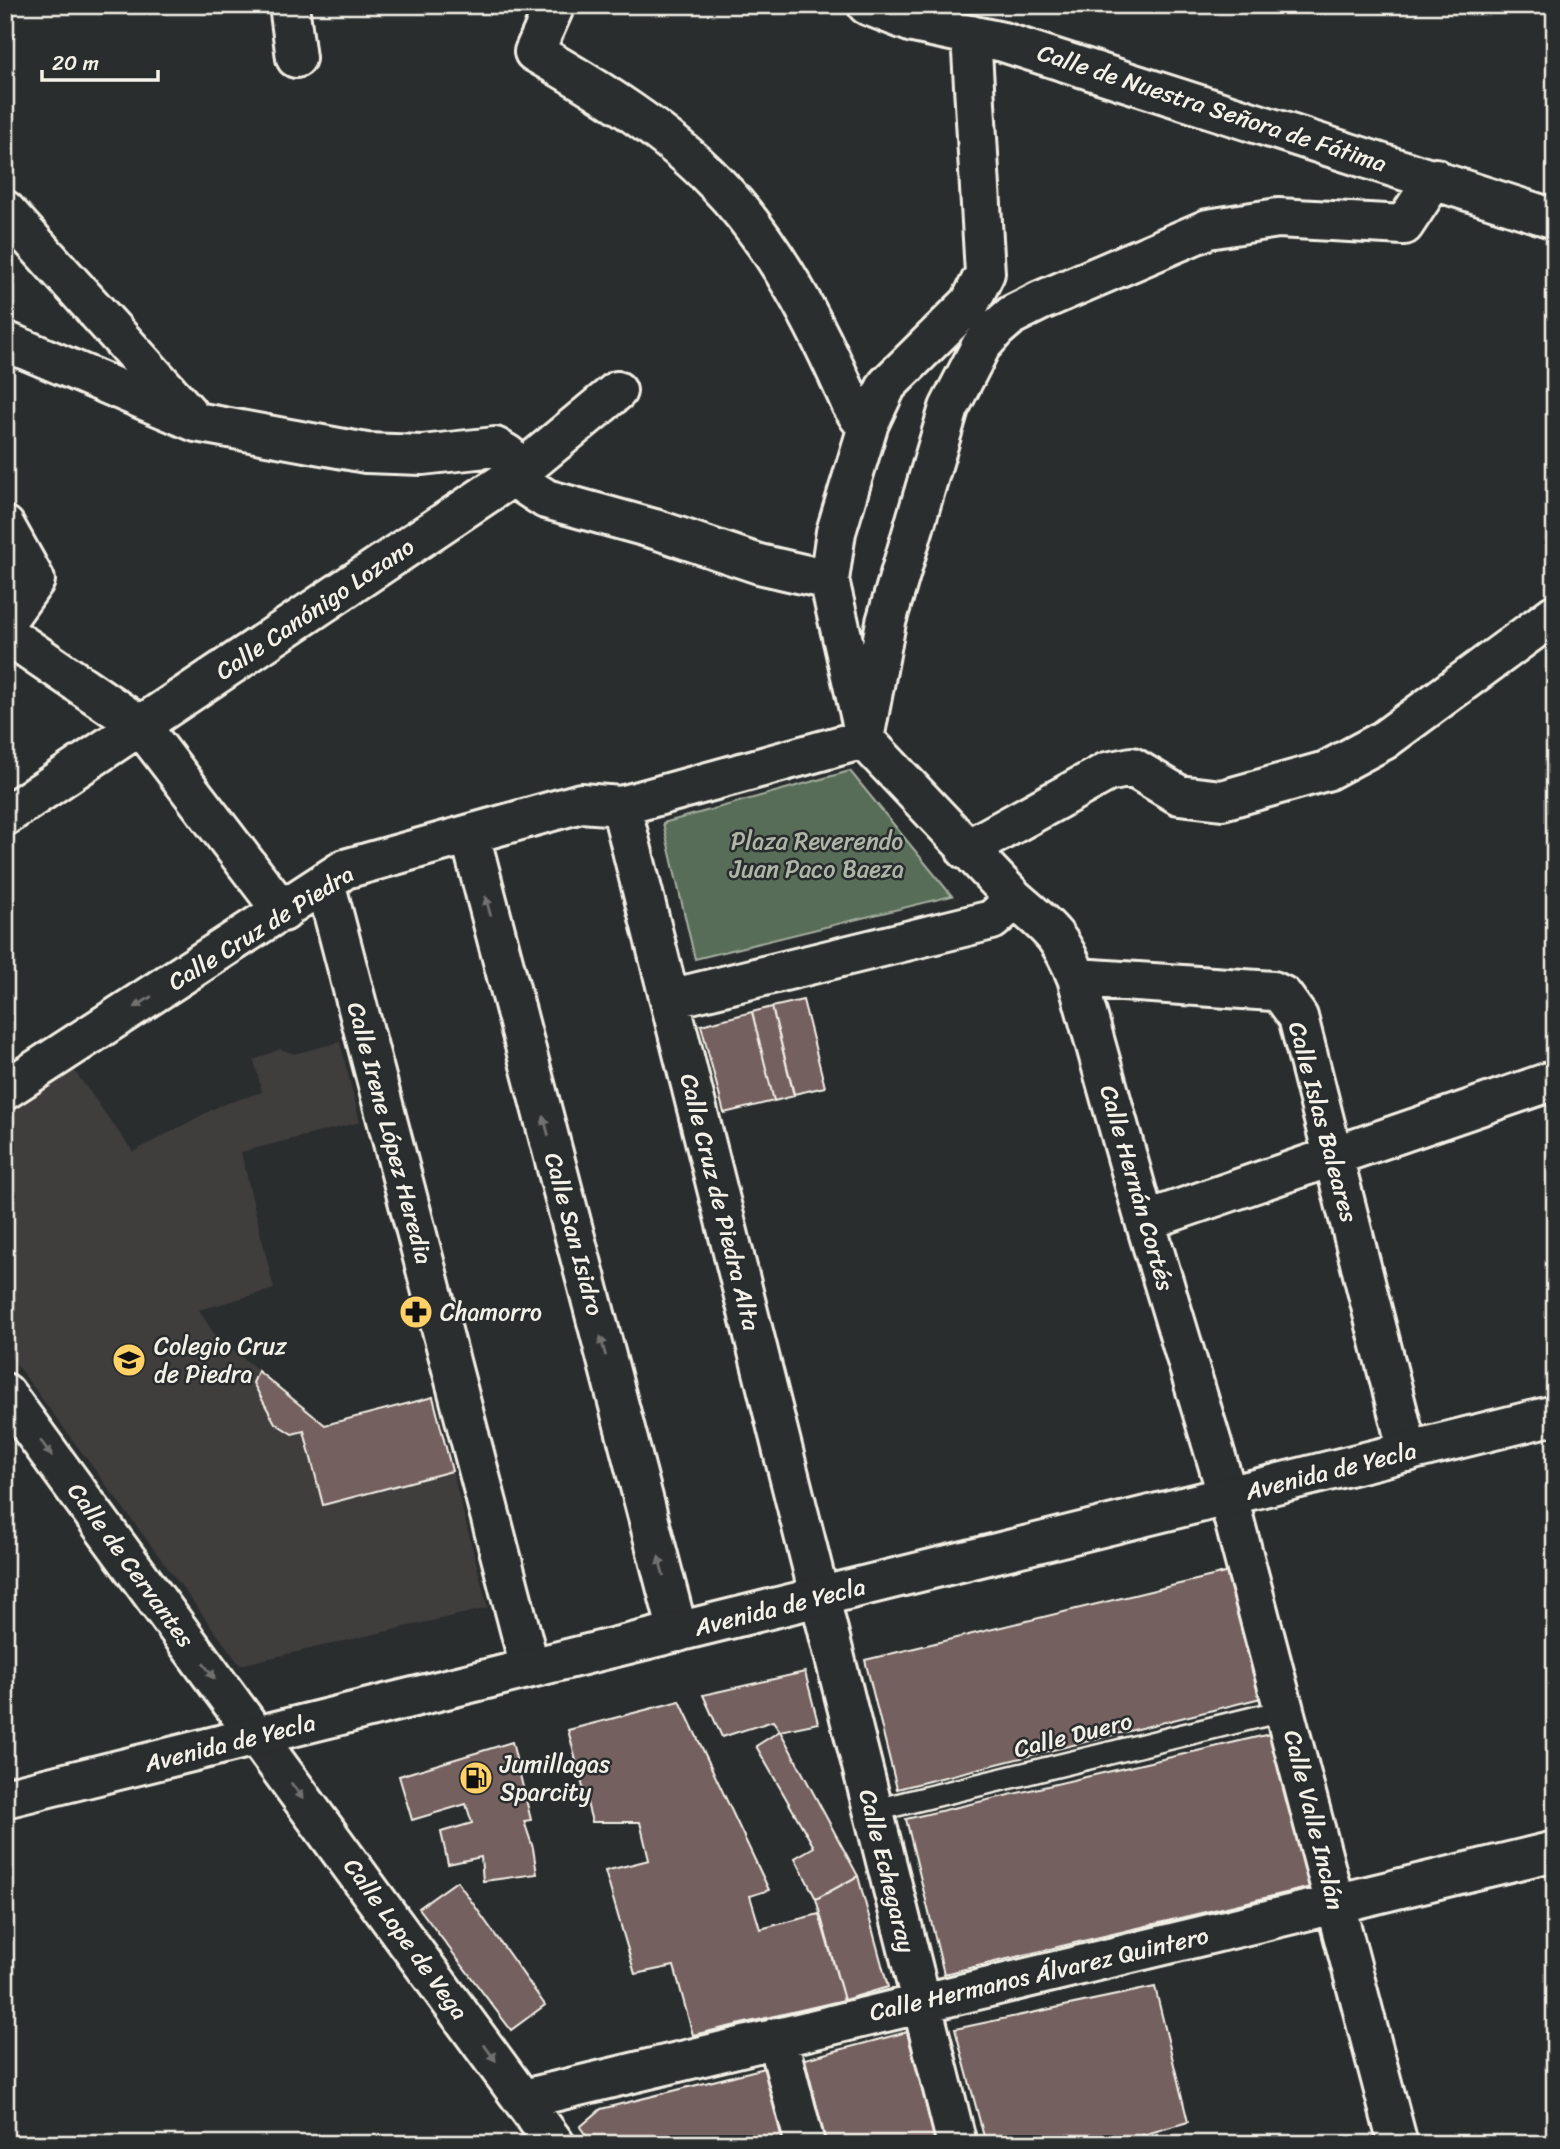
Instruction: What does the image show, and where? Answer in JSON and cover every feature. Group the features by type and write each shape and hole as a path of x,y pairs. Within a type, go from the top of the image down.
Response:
{"street":[{"path":"289,5 296,58"},
{"path":"555,5 534,52 604,93 687,156 716,183 788,278 851,404 859,417 869,424"},
{"name":"Calle de Nuestra Señora de Fátima","path":"867,5 913,23 1003,41 1435,178 1555,219"},
{"path":"670,999 992,920 1015,899 966,850 864,737 830,580 836,532 869,424 887,385 971,303 985,273 971,36"},
{"path":"864,737 886,622 949,408 981,346 998,328 1012,315 1040,301 1208,229 1278,218 1404,225 1435,178"},
{"path":"5,210 196,422"},
{"path":"5,341 196,422 366,453 422,455 495,447 508,455 526,486 546,499 658,530 759,564 830,580"},
{"name":"Calle Canónigo Lozano","path":"5,816 518,473 617,391"},
{"path":"5,526 36,580 5,622"},
{"path":"966,850 1107,772 1121,768 1142,771 1179,795 1222,800 1326,771 1384,740 1555,614"},
{"path":"5,633 141,726 283,912"},
{"path":"621,806 864,737"},
{"name":"Calle Cruz de Piedra","path":"5,1090 283,912 345,869 580,803 621,806"},
{"name":"Calle Cruz de Piedra Alta","path":"621,806 818,1598"},
{"name":"Calle San Isidro","path":"470,835 678,1632"},
{"name":"Calle Irene López Heredia","path":"325,882 530,1668"},
{"name":"Calle Hernán Cortés","path":"1015,899 1059,938 1077,978 1145,1221 1228,1497"},
{"name":"Calle Islas Baleares","path":"1077,978 1273,991 1283,996 1298,1017 1408,1452"},
{"path":"1145,1221 1555,1080"},
{"name":"Calle de Cervantes","path":"5,1393 257,1736"},
{"name":"Avenida de Yecla","path":"5,1798 1555,1415"},
{"name":"Calle Valle Inclán","path":"1228,1497 1398,2144"},
{"name":"Calle Echegaray","path":"818,1598 957,2144"},
{"name":"Calle Lope de Vega","path":"257,1736 555,2144"},
{"name":"Calle Hermanos Álvarez Quintero","path":"524,2099 1555,1851"},
{"path":"777,2037 806,2144"}],"lane":[{"name":"Calle Duero","path":"872,1811 1286,1710"}],"shaded area":[{"name":"Colegio Cruz de Piedra","path":"340,1042 360,1122 241,1152 274,1289 199,1310 214,1334 325,1425 433,1397 488,1608 240,1665 5,1349 5,1113 73,1069 133,1152 219,1106 262,1092 254,1060 280,1049 294,1054"}],"green space":[{"name":"Plaza Reverendo Juan Paco Baeza","path":"850,771 952,896 695,959 663,823"}],"building":[{"path":"803,1000 825,1087 794,1094 772,1007"},
{"path":"772,1007 794,1096 774,1101 752,1012"},
{"path":"752,1012 774,1101 724,1113 701,1025"},
{"path":"258,1371 325,1425 433,1397 452,1471 323,1505 304,1431 292,1434 275,1423 253,1383"},
{"path":"1229,1572 1261,1698 897,1789 865,1660"},
{"path":"805,1672 818,1723 780,1731 773,1721 722,1737 703,1695"},
{"path":"680,1701 769,1890 750,1896 760,1929 819,1914 844,2000 693,2035 674,1966 635,1974 605,1871 649,1860 640,1822 592,1822 568,1730"},
{"path":"780,1731 858,1876 816,1899 795,1858 814,1847 756,1746"},
{"path":"1270,1734 1311,1887 944,1974 906,1819"},
{"path":"512,1742 531,1820 524,1821 533,1848 537,1874 483,1881 481,1857 448,1864 441,1832 472,1823 466,1804 412,1820 399,1776"},
{"path":"858,1876 888,1987 844,2000 816,1899"},
{"path":"457,1881 545,2005 511,2030 419,1908"},
{"path":"1155,1987 1188,2122 1112,2144 986,2144 955,2029"},
{"path":"907,2032 936,2144 826,2144 805,2059"},
{"path":"765,2068 785,2144 592,2144 580,2127 601,2109"}],"place":[{"name":"Chamorro","path":"416,1312"},
{"name":"Colegio Cruz de Piedra","path":"129,1360"},
{"name":"Jumillagas Sparcity","path":"476,1778"}]}
